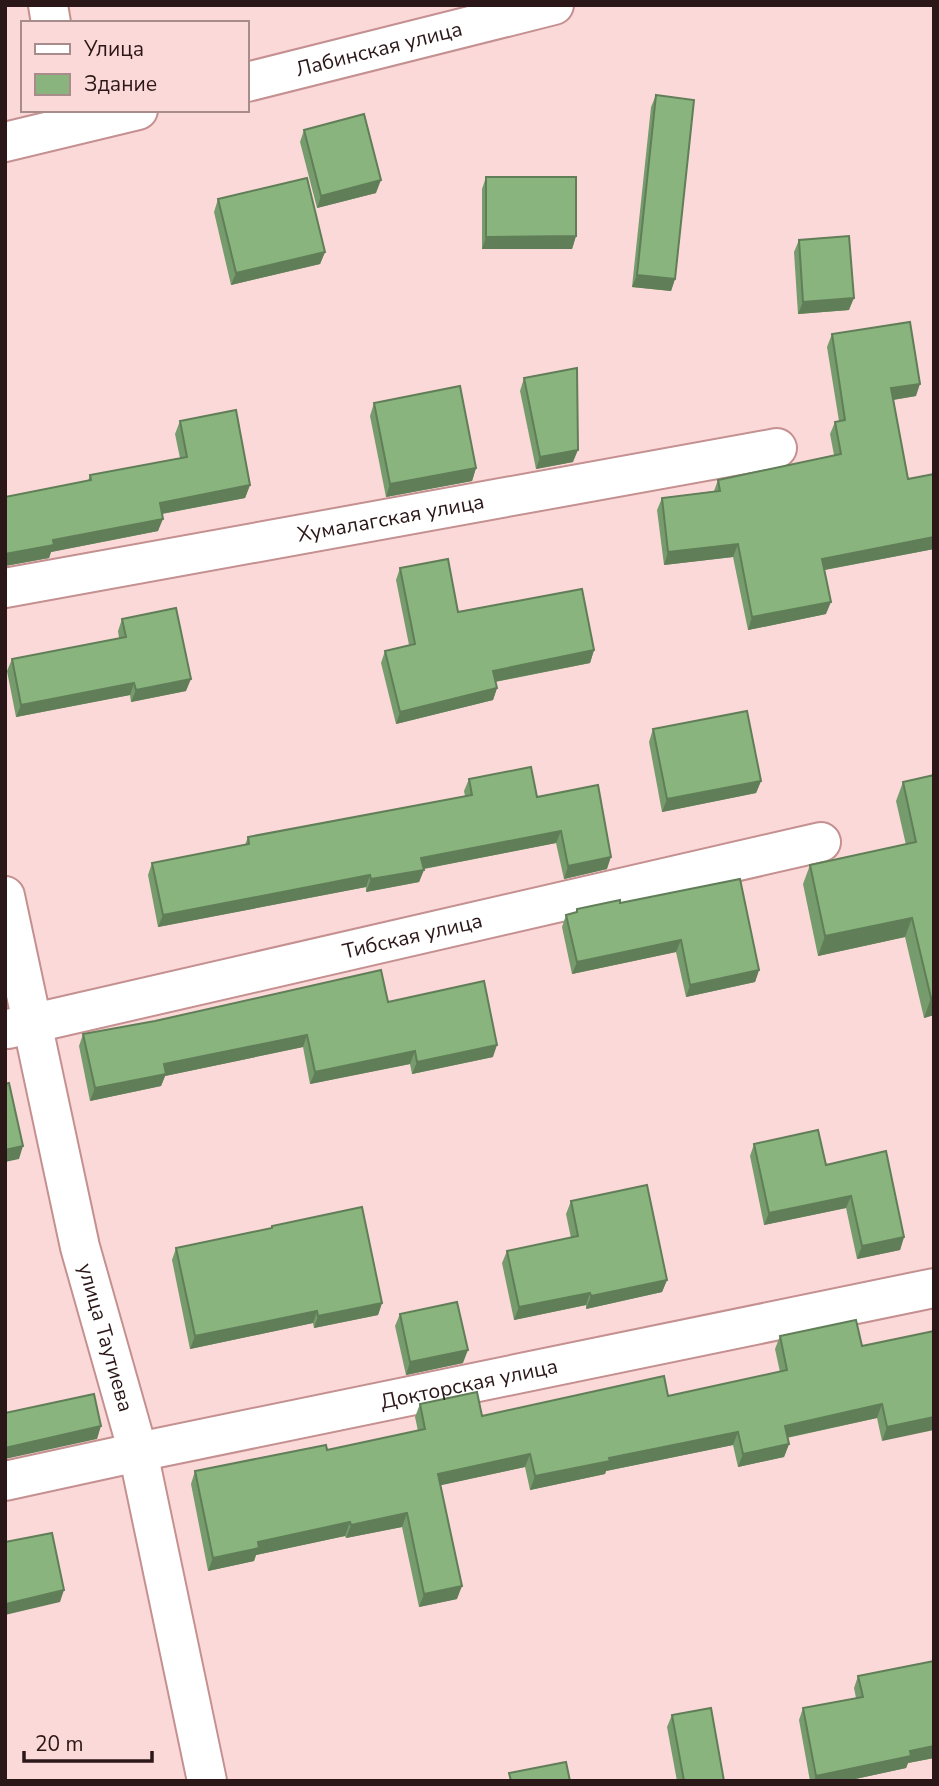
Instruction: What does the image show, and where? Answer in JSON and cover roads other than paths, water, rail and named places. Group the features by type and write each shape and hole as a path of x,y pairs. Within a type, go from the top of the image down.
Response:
{"street":[{"name":"Лабинская улица","path":"248,82 554,5"},
{"path":"5,142 70,119 123,112"},
{"name":"Хумалагская улица","path":"5,587 778,448"},
{"name":"Тибская улица","path":"18,1027 821,842"},
{"name":"улица Таутиева","path":"5,896 18,1027 138,1452 207,1781"},
{"name":"Докторская улица","path":"5,1481 934,1288"}]}
